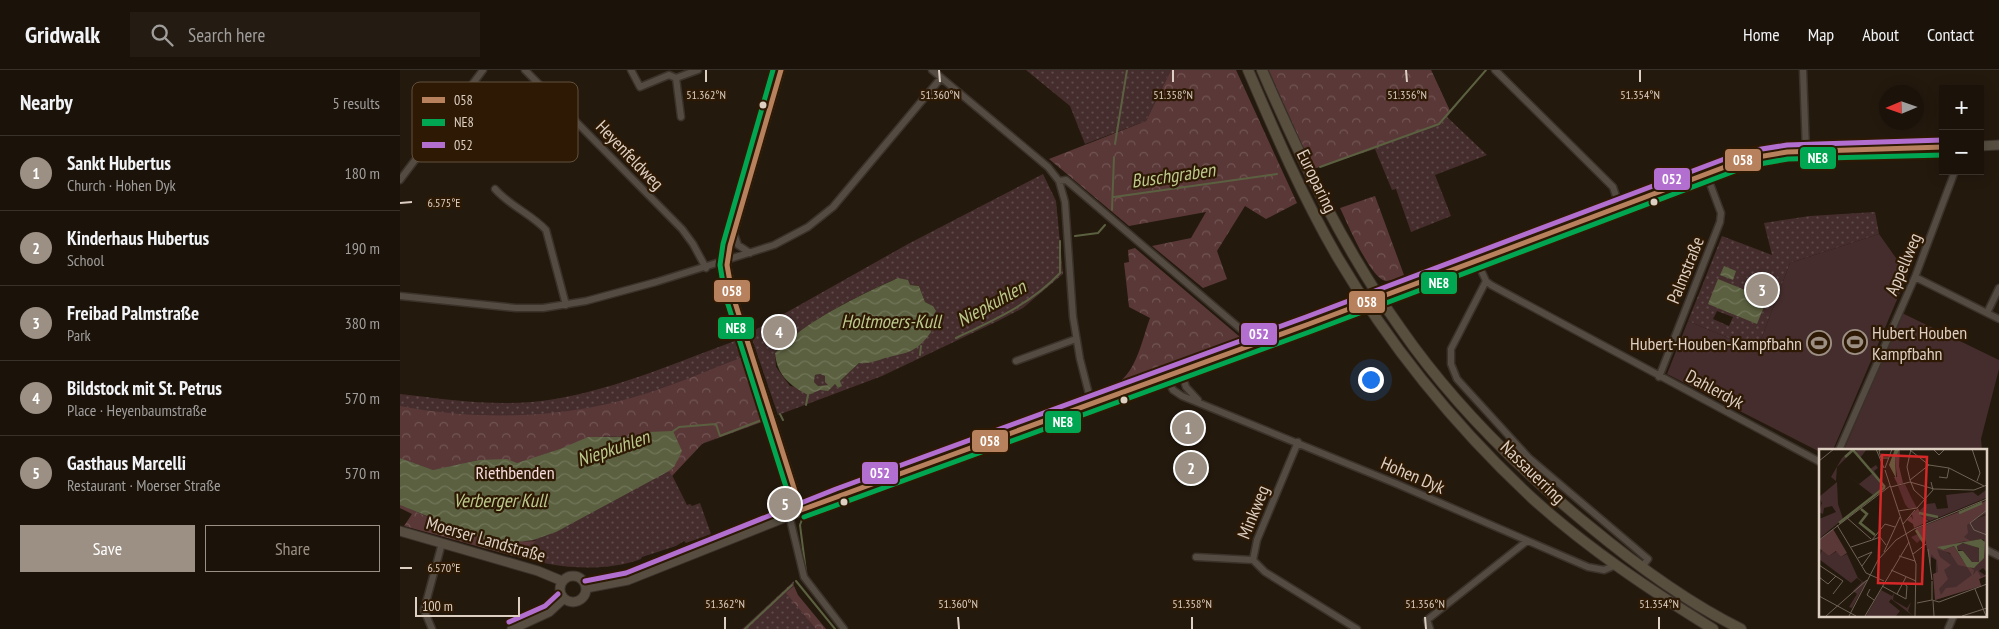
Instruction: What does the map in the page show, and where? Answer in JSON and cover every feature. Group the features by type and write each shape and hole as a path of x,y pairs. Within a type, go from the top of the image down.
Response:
{"main road":[{"name":"Europaring","path":"1248,70 1306,197 1337,256 1366,302"},
{"name":"Europaring","path":"1262,70 1327,209 1379,296"},
{"path":"1984,146 1999,145"},
{"path":"586,588 628,580 802,510 1090,402 1257,343 1706,173 1767,154 1939,147"},
{"name":"Nassauerring","path":"1379,296 1400,329 1462,407 1545,490 1719,618 1741,629"},
{"name":"Nassauerring","path":"1366,302 1420,377 1453,416 1532,498 1616,565 1712,629"},
{"name":"Moerser Landstraße","path":"400,531 538,571 562,581"},
{"path":"570,576 576,576 584,582 586,588 586,594 579,601 568,602 563,599 560,590 562,581 570,576"},
{"path":"512,629 549,612 563,599"}],"street":[{"path":"474,82 483,70"},
{"name":"Heyenfeldweg","path":"526,70 538,82"},
{"path":"631,70 640,87 667,73 676,78 698,70"},
{"path":"781,70 727,260 730,284 802,510"},
{"path":"932,70 1048,167 1059,181 1065,202 1076,339 1090,402"},
{"path":"1495,70 1613,188 1619,206"},
{"path":"1803,70 1806,151"},
{"path":"676,78 681,117"},
{"path":"400,296 516,308 543,308 566,305 706,268 774,245 795,235 833,207 941,78"},
{"name":"Heyenfeldweg","path":"578,123 682,230 693,244 706,268"},
{"path":"400,180 414,162"},
{"name":"Palmstraße","path":"1659,377 1720,222 1721,214 1706,173"},
{"name":"Appellweg","path":"1839,449 1915,277 1954,175"},
{"path":"1059,181 1066,180 1257,343"},
{"path":"495,189 506,201 539,223 546,230 566,305"},
{"path":"734,233 738,245 750,253"},
{"path":"1476,259 1486,281"},
{"path":"1915,277 1999,319"},
{"name":"Dahlerdyk","path":"1486,281 1659,377 1819,461"},
{"name":"Nassauerring","path":"1486,281 1451,350 1450,364 1456,379 1529,458 1645,563"},
{"path":"1987,313 1999,288"},
{"path":"1016,361 1076,339"},
{"path":"1180,371 1186,386 1198,401"},
{"name":"Hohen Dyk","path":"1165,376 1173,390 1182,396 1298,442 1588,567 1604,570 1616,565"},
{"name":"Minkweg","path":"1298,442 1257,540 1253,560 1265,572 1357,629"},
{"path":"789,515 804,577 844,629"},
{"path":"1430,629 1426,620 1527,541"},
{"path":"432,629 424,610 442,543"},
{"path":"1986,550 1999,556"},
{"path":"1196,557 1253,560"},
{"path":"1948,629 1954,616"}],"green space":[{"path":"1026,70 1171,70 1146,121 1085,144 1070,106"},
{"path":"1171,70 1236,70 1297,203 1266,219 1245,206 1217,251 1227,279 1203,288 1152,246 1191,238 1206,212 1129,226 1049,159 1146,121"},
{"path":"1268,70 1431,70 1450,111 1485,71 1447,117 1487,155 1435,175 1451,216 1411,232 1396,189 1392,190 1375,149 1313,169"},
{"path":"1269,70 1431,70 1450,111 1439,123 1313,169"},
{"path":"1043,174 1056,201 1063,274 1023,308 998,321 882,376 778,415 750,333 908,244","holes":["898,278 910,285 919,286 925,302 933,306 928,324 914,338 896,351 868,363 859,363 840,381 841,386 838,388 835,384 820,390 790,386 776,367 775,353 816,320"]},
{"path":"1375,196 1404,275 1388,281 1380,278 1373,271 1340,208"},
{"path":"1875,212 1879,234 1790,263 1757,350 1688,321 1722,236 1772,255 1764,223 1810,216","holes":["1717,311 1733,317 1729,326 1713,319"]},
{"name":"Hubert-Houben-Kampfbahn","path":"1879,234 1896,258 1910,269 1833,449 1819,449 1819,451 1667,374 1688,321 1757,350 1790,263"},
{"path":"1135,248 1240,337 1117,384 1124,378 1134,363 1150,318 1129,307 1124,263 1129,262 1128,250"},
{"path":"1902,313 1999,360 1999,369 1981,439 1982,449 1844,449"},
{"name":"Riethbenden","path":"740,339 765,421 683,451 670,471 687,505 690,504 692,506 700,503 711,534 686,543 684,541 676,546 625,564 593,568 561,566 513,556 536,540 509,545 400,508 400,394 458,401 497,403 536,402 555,399 626,381"},
{"path":"746,356 767,420 703,443 672,476 669,471 674,467 648,432 632,437 605,436 517,463 479,460 433,470 400,458 400,406 468,415 503,416 571,411 605,405 638,396"},
{"path":"815,375 825,376 829,385 818,386 814,382"},
{"path":"400,505 444,524 517,542 536,541 513,556 404,526 412,514 400,508"},
{"path":"794,581 794,586 787,593 816,629 742,629"},
{"path":"794,586 798,595 826,629 816,629 786,593"}],"water":[{"path":"1724,266 1736,271 1733,280 1720,275"},
{"name":"Holtmoers-Kull","path":"898,278 908,280 910,285 919,286 925,302 933,306 936,311 929,323 931,332 921,344 906,353 872,362 859,363 840,381 842,386 838,388 835,384 828,391 820,390 808,395 785,378 778,367 775,353 787,341 833,310","holes":["815,375 825,376 825,382 828,385 818,386 814,382"]},
{"path":"1718,279 1767,299 1757,324 1708,304"},
{"name":"Verberger Kull","path":"673,431 682,451 674,467 669,471 556,532 533,540 517,542 486,540 400,505 400,458 433,470 479,460 507,459 517,463 560,449 588,437 632,437 648,432"}],"waterway":[{"name":"Buschgraben","path":"1115,144 1127,70"},
{"name":"Buschgraben","path":"1320,167 1439,124 1486,70"},
{"name":"Buschgraben","path":"1112,210 1114,157"},
{"name":"Buschgraben","path":"1114,197 1277,174"},
{"name":"Niepkuhlen","path":"1075,236 1098,233 1105,225"},
{"name":"Niepkuhlen","path":"956,338 1011,310 1049,284 1060,273 1060,241"},
{"name":"Niepkuhlen","path":"920,355 921,346"},
{"name":"Niepkuhlen","path":"806,405 808,395"},
{"path":"780,414 783,420"},
{"name":"Niepkuhlen","path":"672,432 679,427 716,424 720,436 767,418"},
{"path":"804,514 800,525 806,572"},
{"path":"796,581 835,629"},
{"path":"745,629 792,585"}],"transit line":[{"name":"NE8","path":"773,70 723,244 720,265 725,295 794,512"},
{"name":"058","path":"781,70 730,246 727,265 732,293 801,510"},
{"name":"052","path":"585,581 626,573 836,489 1306,317 1743,152 1787,145 1939,140"},
{"name":"058","path":"801,510 1309,324 1746,159 1787,152 1939,147"},
{"name":"NE8","path":"804,517 1312,331 1748,166 1788,159 1939,155"},
{"name":"052","path":"509,622 545,606 558,594"}],"place":[{"name":"Freibad Palmstraße","path":"1762,290"},
{"name":"Bildstock mit St. Petrus","path":"779,332"},
{"name":"Hubert Houben Kampfbahn","path":"1855,342"},
{"name":"Hubert-Houben-Kampfbahn","path":"1819,343"},
{"name":"Sankt Hubertus","path":"1188,428"},
{"name":"Kinderhaus Hubertus","path":"1191,468"},
{"name":"Gasthaus Marcelli","path":"785,504"}]}
